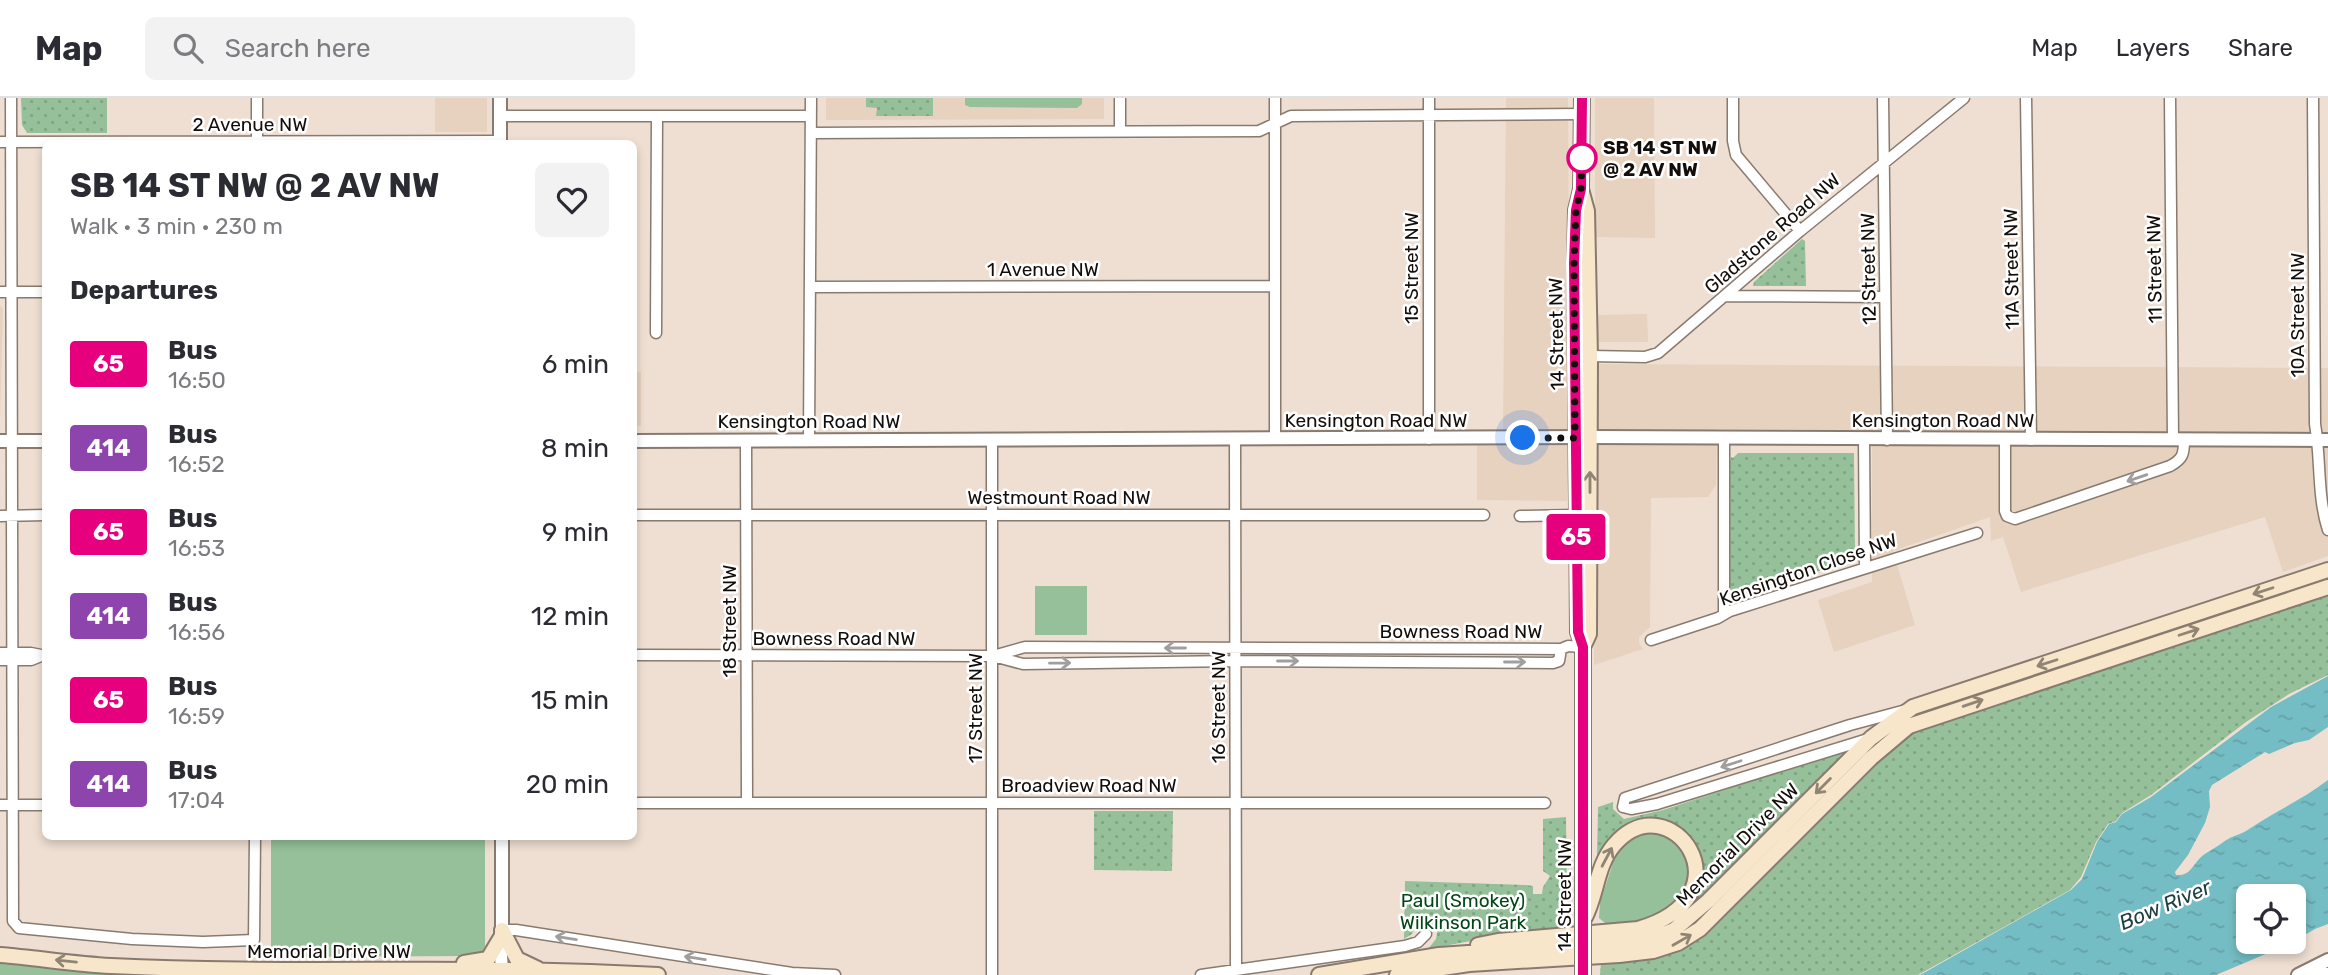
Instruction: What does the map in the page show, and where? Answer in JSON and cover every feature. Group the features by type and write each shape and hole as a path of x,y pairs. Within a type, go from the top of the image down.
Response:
{"main road":[{"name":"14 Street NW","path":"1582,98 1581,189 1576,210 1574,263 1589,634 1583,647"},
{"name":"14 Street NW","path":"1581,189 1587,211 1590,356 1576,515 1578,632 1583,647 1583,975"},
{"name":"Memorial Drive NW","path":"1319,975 1438,955 1637,942 1674,930 1708,901 1871,738 1913,708 2327,568"},
{"name":"Memorial Drive NW","path":"1397,975 1469,964 1619,956 1653,951 1678,943 1700,929 1871,758 1909,726 2328,586"},
{"path":"1438,955 1498,941 1638,929 1656,924 1679,910 1692,890 1696,868 1690,848 1679,836 1666,828 1646,826 1628,832 1611,848 1604,860 1593,904 1583,920"},
{"path":"238,970 306,963 473,963 488,959 501,935 517,959 542,971"},
{"name":"Memorial Drive NW","path":"0,955 109,966 238,970 504,973 542,971 659,975"}],"street":[{"path":"11,98 6,142 12,292 6,441 11,516 12,916 15,925 19,928 132,939 203,942 254,940 255,840"},
{"path":"257,98 257,140"},
{"path":"500,98 500,140"},
{"path":"810,440 811,98"},
{"path":"1120,98 1120,132"},
{"path":"1275,98 1275,439"},
{"name":"15 Street NW","path":"1429,98 1429,439"},
{"path":"1733,98 1733,141 1736,155 1800,231"},
{"name":"12 Street NW","path":"1884,98 1887,440"},
{"name":"Gladstone Road NW","path":"1590,356 1652,356 1884,161 1899,153 1964,98"},
{"name":"11A Street NW","path":"2026,98 2031,440"},
{"name":"11 Street NW","path":"2169,98 2178,440"},
{"name":"10A Street NW","path":"2313,98 2315,424 2323,440 2321,506 2328,530"},
{"path":"811,133 1259,131 1291,116 1582,114"},
{"path":"500,116 811,116"},
{"path":"656,333 657,116"},
{"name":"2 Avenue NW","path":"6,142 42,142"},
{"name":"1 Avenue NW","path":"810,287 1275,286"},
{"path":"0,292 42,292"},
{"path":"1726,296 1885,297"},
{"name":"Kensington Road NW","path":"637,441 1583,438 2323,440"},
{"path":"1724,438 1724,614"},
{"path":"1864,439 1865,568"},
{"name":"18 Street NW","path":"746,440 747,802"},
{"name":"17 Street NW","path":"992,440 992,975"},
{"name":"16 Street NW","path":"1235,440 1236,972"},
{"path":"2005,440 2005,511 2007,516 2015,519 2170,466 2180,461 2184,454 2178,440"},
{"path":"6,441 42,441"},
{"name":"Westmount Road NW","path":"637,514 1484,515"},
{"path":"1520,516 1576,515"},
{"path":"0,516 42,516"},
{"name":"Kensington Close NW","path":"1651,640 1977,533"},
{"path":"1561,649 1568,646 1583,647"},
{"name":"Bowness Road NW","path":"637,655 993,656 1025,648 1561,649 1559,661 1553,663 1236,661 1023,664 993,656"},
{"path":"0,653 12,657"},
{"path":"0,660 31,653 42,656"},
{"name":"Memorial Drive NW","path":"1909,726 1657,804 1631,809 1623,807 1625,798 1850,725 1913,708"},
{"name":"Broadview Road NW","path":"637,803 1545,803"},
{"path":"0,805 42,805"},
{"path":"502,840 501,935 504,973"},
{"path":"501,935 516,930 792,973 835,975"},
{"path":"1201,975 1405,946 1418,942 1426,934"},
{"path":"2298,975 2328,960"},
{"path":"2298,975 2328,974"}],"shaded area":[{"path":"435,98 487,98 487,132 435,132"},
{"path":"826,98 1104,98 1104,119 826,120"},
{"path":"1506,98 1568,98 1570,421 1567,501 1477,500 1477,438 1503,437"},
{"path":"1595,98 1654,98 1655,238 1595,237"},
{"path":"0,305 3,309 0,421"},
{"path":"1647,314 1648,342 1596,342 1595,315"},
{"path":"1594,364 2328,368 2328,556 2283,572 2265,517 2021,592 2003,537 1991,541 1990,517 1893,551 1915,625 1834,652 1818,600 1872,582 1872,430 1717,429 1716,485 1708,497 1651,498 1650,627 1639,637 1643,649 1594,665"},
{"path":"637,372 641,372 641,426 637,426"}],"green space":[{"path":"21,98 107,98 107,133 27,133 22,125"},
{"path":"866,98 933,98 933,116 876,116 877,108 866,107"},
{"path":"965,98 1082,98 1082,104 1077,108 970,107 965,105"},
{"path":"1802,239 1805,241 1806,286 1753,286 1754,282"},
{"path":"1738,453 1854,453 1853,559 1737,599 1730,587 1730,461 1731,457"},
{"path":"1035,586 1087,586 1087,635 1035,635"},
{"path":"2328,593 2328,675 2289,694 2246,722 2151,795 2122,813 2116,821 2108,824 2096,842 2081,877 2070,890 1918,975 1600,975 1601,963 1664,955 1700,937 1881,754 1915,730"},
{"path":"1846,750 1845,755 1685,913 1696,888 1700,861 1693,841 1676,827 1655,821 1633,823 1618,833 1597,855 1598,807 1613,802 1613,809 1624,819 1663,810"},
{"path":"1094,811 1173,811 1172,871 1094,870"},
{"name":"Paul (Smokey) Wilkinson Park","path":"1566,817 1567,905 1563,929 1508,934 1428,949 1436,939 1438,927 1424,921 1417,923 1412,934 1404,939 1405,881 1526,885 1533,886 1533,894 1542,894 1550,876 1543,871 1543,819"},
{"path":"1654,832 1669,837 1683,850 1688,868 1686,887 1676,903 1662,914 1637,923 1610,927 1599,918 1600,902 1612,866 1610,865 1628,843"},
{"path":"271,840 485,840 485,946 482,952 475,956 271,957"},
{"path":"0,958 201,975 0,975"}],"water":[{"name":"Bow River","path":"2328,676 2328,727 2309,740 2269,754 2265,752 2212,785 2205,823 2188,855 2175,872 2176,875 2181,875 2188,872 2202,856 2328,780 2328,924 2306,934 2306,884 2236,884 2236,954 2266,954 2216,975 1920,975 2071,890 2082,879 2097,842 2109,824 2116,822 2122,814 2151,797 2271,707"}],"bus line":[{"name":"65","path":"1582,98 1581,189 1576,210 1574,263 1578,632 1583,647 1583,975"}],"place":[{"name":"SB 14 ST NW @ 2 AV NW","path":"1582,158"}],"route":[{"path":"1523,438 1575,438 1577,391 1574,263 1582,158"}]}
